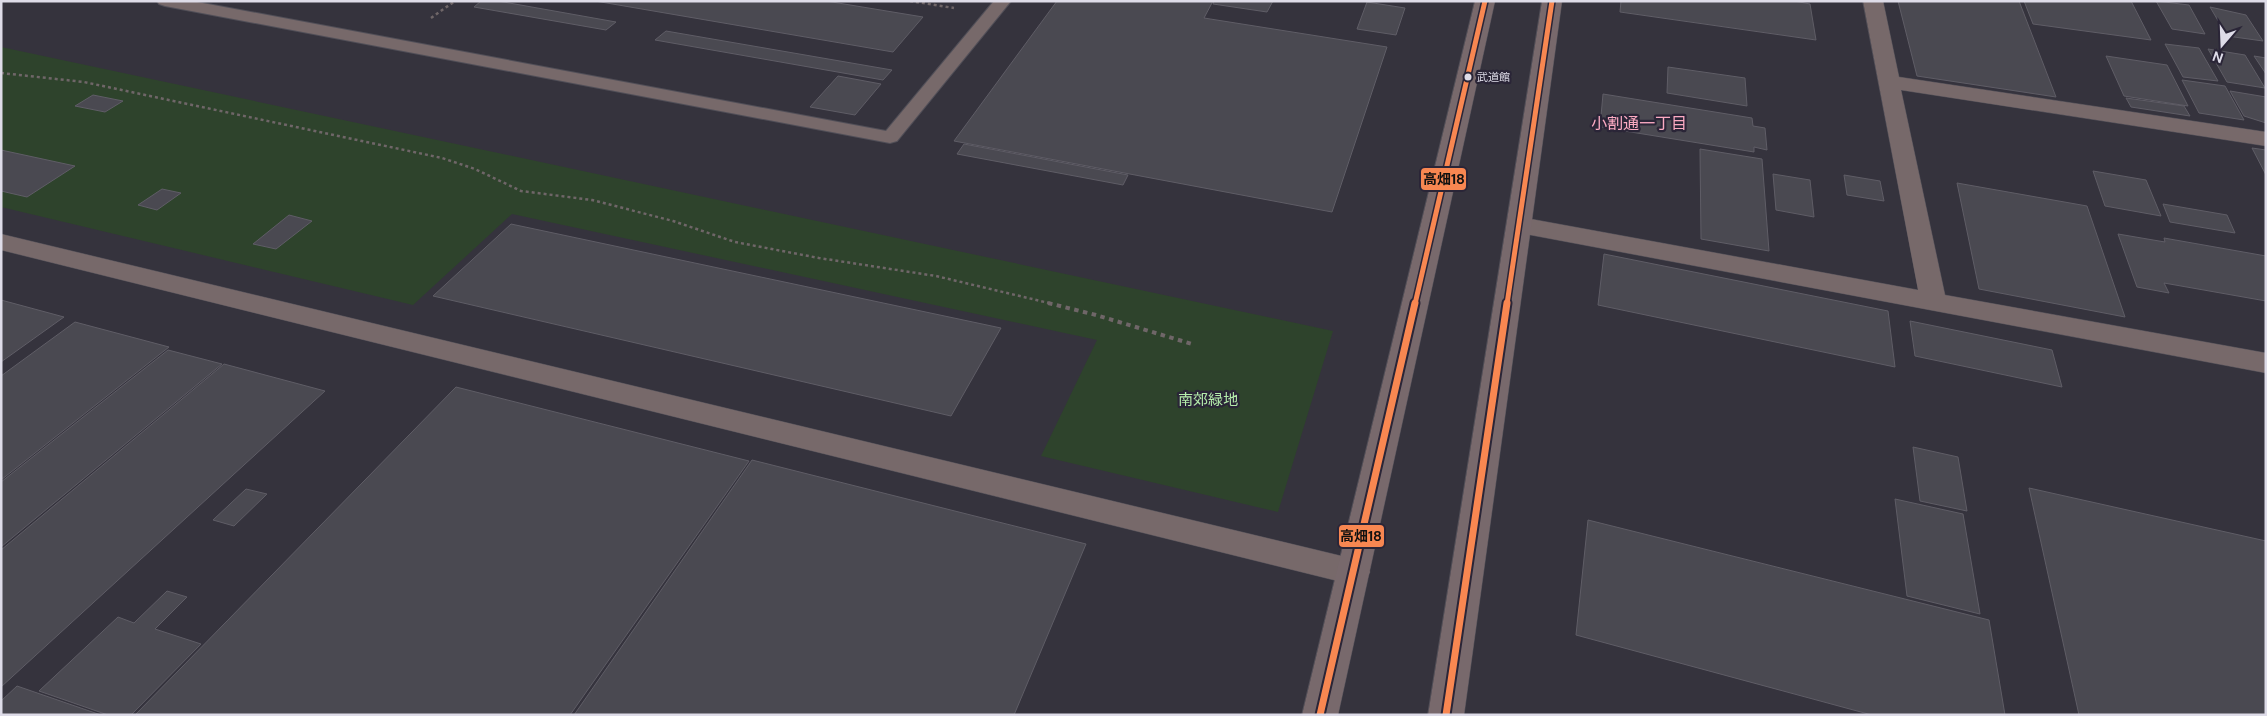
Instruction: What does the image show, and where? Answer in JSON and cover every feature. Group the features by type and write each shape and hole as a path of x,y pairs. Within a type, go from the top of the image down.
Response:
{"main road":[{"path":"1320,715 1486,1"},
{"path":"1446,715 1552,1"}],"street":[{"path":"1873,1 1933,302"},
{"path":"1889,82 2266,139"},
{"path":"1520,225 2266,363"},
{"path":"1,242 1354,572"}],"lane":[{"path":"165,1 890,137 1003,1"}],"path":[{"path":"1,72 84,82 442,158 475,170 521,191 592,200 673,221 734,242 819,258 936,276 1096,316 1192,344"}],"green space":[{"name":"南郊緑地","path":"1,47 1333,331 1278,512 1041,456 1097,340 512,214 413,305 1,207"}],"building":[{"path":"481,1 498,1 616,22 606,30 474,7"},
{"path":"595,1 826,1 923,17 893,52"},
{"path":"1057,1 1213,1 1204,18 1387,47 1332,212 954,141"},
{"path":"1214,1 1273,1 1267,12 1213,4"},
{"path":"1621,1 1794,1 1810,4 1816,40 1620,12"},
{"path":"1898,1 2019,1 2056,97 1917,76"},
{"path":"2024,1 2131,1 2151,40 2033,24"},
{"path":"2156,1 2189,5 2205,34 2172,29"},
{"path":"1367,2 1405,8 1396,35 1357,29"},
{"path":"2210,7 2246,15 2263,41 2227,36"},
{"path":"666,31 892,70 883,80 655,40"},
{"path":"2165,44 2199,48 2218,81 2183,77"},
{"path":"2208,49 2245,55 2265,88 2227,82"},
{"path":"2106,56 2167,65 2188,106 2124,96"},
{"path":"2254,56 2266,58 2266,74"},
{"path":"1668,67 1745,78 1747,106 1667,93"},
{"path":"838,76 881,84 855,115 810,107"},
{"path":"2182,80 2225,86 2244,120 2199,113"},
{"path":"2230,91 2266,97 2266,123 2244,116"},
{"path":"1603,94 1752,118 1753,126 1765,128 1767,150 1754,147 1754,152 1600,127"},
{"path":"93,95 123,101 105,112 75,106"},
{"path":"2126,98 2184,106 2190,116 2131,107"},
{"path":"964,144 1128,175 1123,185 957,154"},
{"path":"2252,148 2266,150 2266,175"},
{"path":"1700,149 1762,159 1769,251 1701,239"},
{"path":"1,150 75,166 27,197 1,191"},
{"path":"2093,171 2146,180 2161,216 2105,206"},
{"path":"1773,174 1810,180 1814,217 1776,210"},
{"path":"1844,175 1880,181 1884,201 1847,195"},
{"path":"1957,183 2087,206 2125,317 1979,289"},
{"path":"162,189 181,193 157,210 138,205"},
{"path":"2163,204 2227,215 2235,233 2170,222"},
{"path":"289,215 312,221 276,249 253,244"},
{"path":"511,224 1001,328 951,416 433,296"},
{"path":"2118,234 2165,242 2164,238 2266,256 2266,301 2164,283 2169,293 2137,287"},
{"path":"1604,254 1888,311 1895,367 1598,305"},
{"path":"1,300 64,317 1,362"},
{"path":"1910,321 2052,350 2062,387 1915,356"},
{"path":"75,322 169,347 1,480 1,376"},
{"path":"168,350 222,364 1,547 1,482"},
{"path":"224,364 325,391 1,687 1,550"},
{"path":"456,387 749,461 570,715 135,715"},
{"path":"1913,447 1958,457 1967,511 1920,501"},
{"path":"752,460 1086,544 1014,715 574,715"},
{"path":"2029,488 2266,541 2266,715 2079,715"},
{"path":"246,489 267,494 234,526 213,520"},
{"path":"1895,499 1963,514 1980,614 1907,596"},
{"path":"1588,520 1989,620 2005,715 1872,715 1576,635"},
{"path":"167,591 187,597 155,629 201,644 131,715 108,715 39,691 118,617 134,623"},
{"path":"17,686 101,715 1,715 1,701"}],"transit line":[{"name":"高畑18","path":"1320,715 1485,1"},
{"name":"高畑18","path":"1446,715 1552,1"}],"place":[{"name":"武道館","path":"1468,77"}],"district":[{"name":"小割通一丁目","path":"1639,123"}]}
